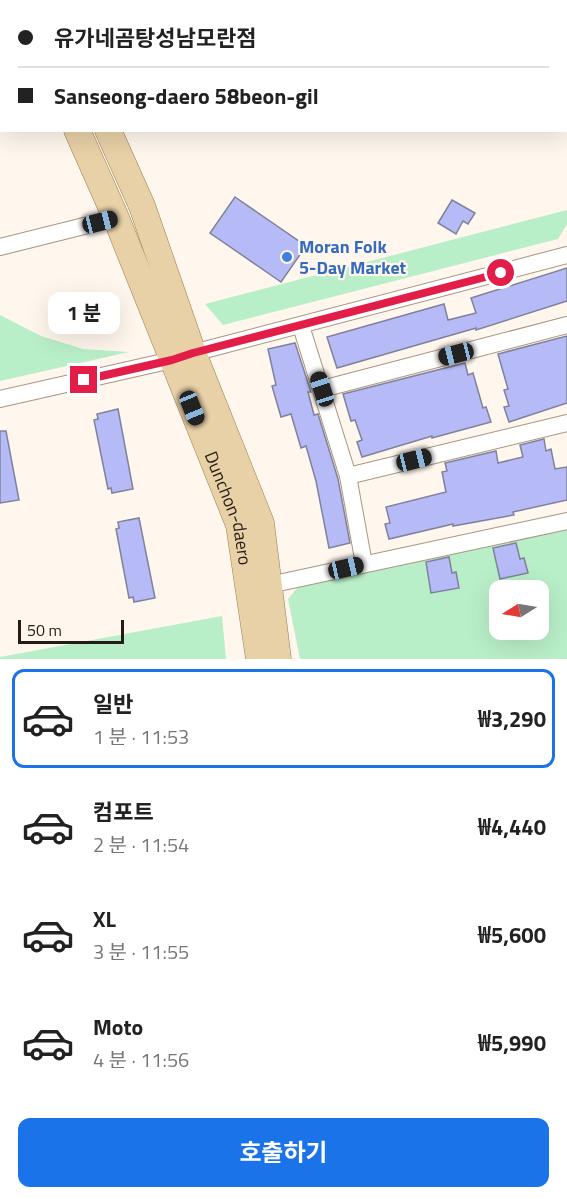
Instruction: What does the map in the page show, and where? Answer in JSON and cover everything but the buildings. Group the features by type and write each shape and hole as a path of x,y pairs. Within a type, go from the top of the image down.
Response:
{"main road":[{"name":"Dunchon-daero","path":"78,132 116,218 261,523 278,659"},
{"name":"Dunchon-daero","path":"109,132 142,206 183,356 239,525 259,659"}],"street":[{"path":"0,247 116,218"},
{"path":"0,399 183,356 567,255"},
{"path":"322,389 567,325"},
{"path":"301,326 348,476 364,564"},
{"path":"348,476 567,423"},
{"path":"269,585 567,521"}],"green space":[{"path":"567,210 567,224 558,239 223,325 205,304"},
{"path":"0,315 41,336 83,349 129,352 0,381"},
{"path":"567,524 567,659 300,659 288,599 303,581"},
{"path":"222,616 226,659 0,659 0,657"}],"place":[{"name":"Moran Folk 5-Day Market","path":"287,257"}],"route":[{"path":"84,380 172,360 501,273"}]}
